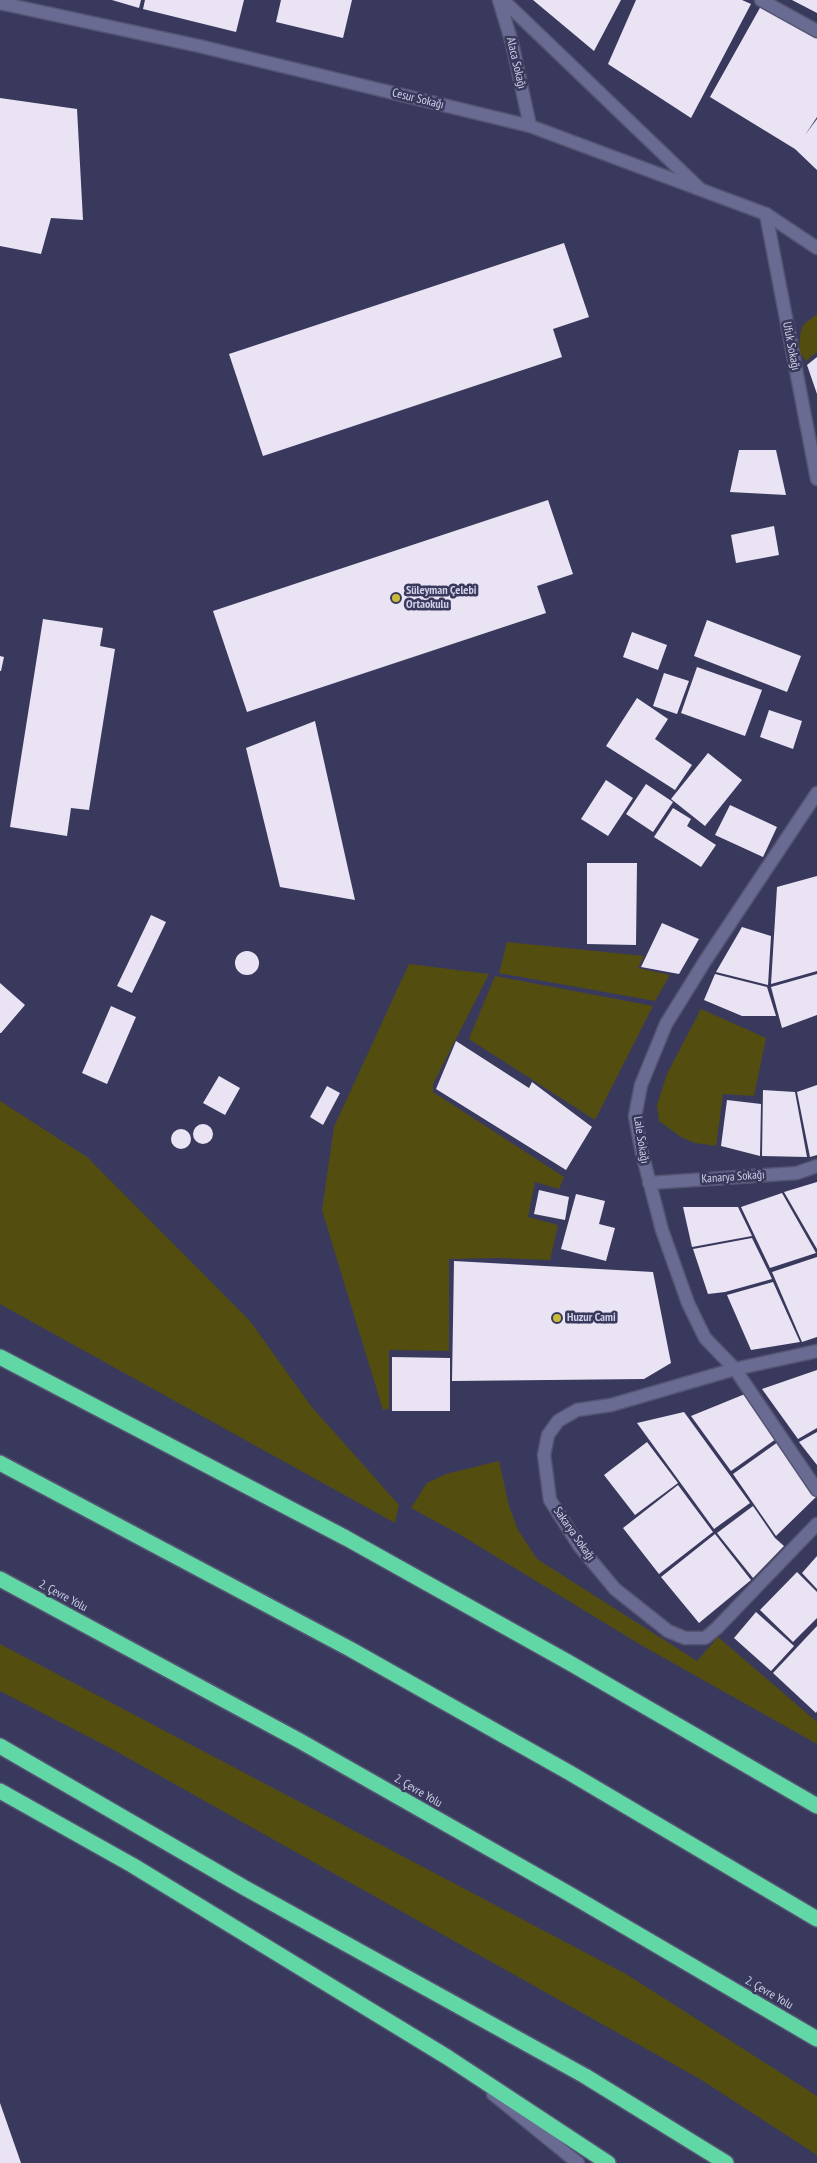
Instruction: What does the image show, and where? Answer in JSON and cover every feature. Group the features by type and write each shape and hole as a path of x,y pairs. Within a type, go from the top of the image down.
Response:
{"highway":[{"path":"0,1357 346,1538 568,1662 817,1806"},
{"path":"0,1463 350,1649 570,1772 817,1919"},
{"name":"2. Çevre Yolu","path":"0,1579 300,1741 556,1886 817,2038"},
{"path":"0,1746 246,1888 585,2076 726,2163"},
{"path":"0,1791 132,1865 447,2057 608,2163"}],"street":[{"name":"Alaca Sokağı","path":"499,0 512,43 530,126"},
{"path":"503,0 700,188"},
{"path":"761,0 817,32"},
{"name":"Cesur Sokağı","path":"0,3 200,46 530,126 766,214 817,248"},
{"name":"Ufuk Sokağı","path":"766,214 817,479"},
{"name":"Lale Sokağı","path":"817,793 705,961 666,1024 641,1085 635,1116 649,1183 662,1230 688,1303 705,1338 735,1369 817,1490"},
{"name":"Kanarya Sokağı","path":"649,1183 797,1173 817,1166"},
{"name":"Sakarya Sokağı","path":"817,1351 735,1369 610,1405 577,1410 558,1421 548,1435 544,1455 550,1500 580,1547 615,1589 668,1631 685,1638 705,1638 717,1628 817,1524"},
{"path":"447,2057 578,2163"}],"shaded area":[{"path":"817,314 817,352 806,361 799,352 800,335 803,325"},
{"path":"507,942 644,956 638,968 670,975 655,1001 499,973"},
{"path":"409,964 489,974 433,1084 433,1092 564,1177 559,1189 535,1182 528,1217 558,1225 550,1260 449,1259 449,1351 389,1350 389,1409 383,1410 322,1210 334,1127"},
{"path":"495,976 653,1006 595,1120 469,1039"},
{"path":"701,1009 766,1038 754,1096 723,1094 716,1146 695,1143 681,1137 659,1121 657,1105 667,1074"},
{"path":"0,1101 87,1157 250,1321 311,1406 399,1505 395,1523 0,1304"},
{"path":"499,1461 509,1506 518,1530 537,1559 697,1661 718,1637 817,1722 817,1744 641,1645 459,1534 411,1508 427,1483 446,1474"},
{"path":"0,1644 626,1974 817,2096 817,2155 700,2079 114,1750 0,1691"}],"building":[{"path":"112,0 141,0 139,8"},
{"path":"145,0 244,0 236,32 143,9"},
{"path":"281,0 352,0 343,38 276,22"},
{"path":"533,0 621,0 594,51"},
{"path":"636,0 742,0 751,4 691,118 608,64"},
{"path":"792,0 817,0 817,13"},
{"path":"761,6 817,37 817,117 805,135 817,119 817,170 795,149 710,97"},
{"path":"0,98 77,109 83,220 51,218 41,254 0,246"},
{"path":"564,243 589,317 553,329 562,357 263,456 229,354"},
{"path":"817,357 817,394 807,365"},
{"path":"739,450 776,450 786,495 730,492"},
{"name":"Süleyman Çelebi Ortaokulu","path":"548,500 573,574 537,586 546,613 247,712 213,611"},
{"path":"774,526 779,555 736,563 731,535"},
{"path":"43,619 103,628 100,646 115,649 89,810 71,808 67,836 10,827"},
{"path":"707,620 801,656 787,692 694,656"},
{"path":"632,632 667,645 658,670 623,657"},
{"path":"0,656 4,657 1,671 0,671"},
{"path":"697,667 762,690 745,736 681,713"},
{"path":"664,673 689,681 677,714 653,706"},
{"path":"637,698 668,719 655,739 692,765 675,790 606,746"},
{"path":"769,710 802,721 793,749 760,737"},
{"path":"315,721 355,900 280,887 246,748"},
{"path":"708,753 742,780 705,826 671,799"},
{"path":"606,780 633,798 608,836 581,819"},
{"path":"646,784 673,802 653,832 626,814"},
{"path":"730,805 777,827 763,857 715,835"},
{"path":"673,808 691,819 687,826 716,845 701,867 654,837"},
{"path":"587,863 637,863 636,945 587,944"},
{"path":"817,876 817,971 771,984 777,887"},
{"path":"151,915 166,922 132,993 117,986"},
{"path":"662,923 699,939 679,974 641,967"},
{"path":"742,927 771,936 768,985 716,972"},
{"path":"242,951 252,951 259,958 259,968 252,975 242,975 235,968 235,958"},
{"path":"715,974 767,987 776,1016 742,1016 704,1000"},
{"path":"817,974 817,1015 782,1028 771,987"},
{"path":"0,983 25,1005 1,1033 0,1033"},
{"path":"111,1006 136,1017 107,1084 82,1073"},
{"path":"456,1041 529,1088 532,1082 592,1127 566,1170 436,1089"},
{"path":"219,1076 240,1088 225,1115 203,1103"},
{"path":"817,1085 817,1155 810,1157 797,1092"},
{"path":"327,1086 340,1093 323,1125 310,1117"},
{"path":"763,1090 795,1092 807,1157 762,1156"},
{"path":"727,1100 761,1104 760,1156 721,1146"},
{"path":"203,1124 210,1127 213,1134 210,1141 203,1144 196,1141 193,1134 196,1127"},
{"path":"181,1129 188,1132 191,1139 188,1146 181,1149 174,1146 171,1139 174,1132"},
{"path":"817,1182 817,1249 784,1192"},
{"path":"539,1190 569,1197 565,1220 534,1214"},
{"path":"782,1193 816,1253 770,1268 741,1207"},
{"path":"576,1194 605,1201 599,1224 615,1228 606,1261 561,1249"},
{"path":"683,1207 738,1207 752,1236 692,1247"},
{"path":"752,1238 772,1279 725,1292 708,1294 693,1249"},
{"path":"817,1257 817,1337 802,1342 772,1272"},
{"name":"Huzur Cami","path":"454,1261 653,1272 671,1363 644,1379 452,1381"},
{"path":"773,1282 800,1342 751,1350 727,1295"},
{"path":"392,1357 450,1358 450,1411 392,1411"},
{"path":"817,1370 817,1428 798,1439 762,1389"},
{"path":"745,1394 776,1439 731,1471 691,1416"},
{"path":"684,1412 750,1503 714,1529 637,1423"},
{"path":"817,1432 817,1465 799,1442"},
{"path":"647,1442 678,1483 635,1515 604,1475"},
{"path":"778,1442 817,1496 776,1536 733,1474"},
{"path":"678,1485 713,1532 659,1574 623,1528"},
{"path":"753,1506 775,1538 784,1546 753,1578 717,1533"},
{"path":"715,1534 751,1580 699,1623 661,1577"},
{"path":"817,1556 817,1589 802,1573"},
{"path":"797,1572 817,1592 817,1618 793,1642 760,1610"},
{"path":"756,1612 794,1646 771,1671 734,1638"},
{"path":"817,1626 817,1711 816,1713 773,1673"},
{"path":"0,2103 21,2163 0,2163"}],"place":[{"name":"Süleyman Çelebi Ortaokulu","path":"396,598"},
{"name":"Huzur Cami","path":"557,1318"}]}
